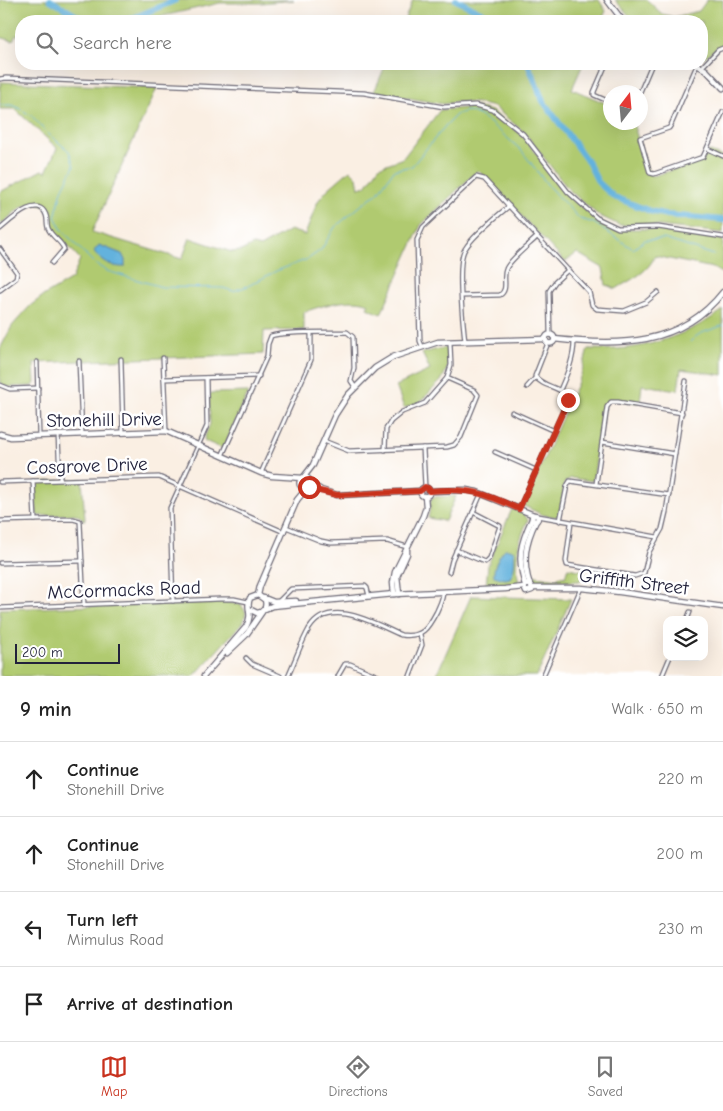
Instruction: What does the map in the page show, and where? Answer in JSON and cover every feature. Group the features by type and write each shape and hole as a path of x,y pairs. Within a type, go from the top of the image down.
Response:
{"street":[{"path":"607,0 618,15"},
{"path":"708,58 723,48"},
{"path":"603,70 594,92 594,95 603,99"},
{"path":"643,85 649,70"},
{"path":"696,70 669,128 641,137 640,141 651,174 703,157 723,112"},
{"path":"703,70 723,88"},
{"path":"0,79 364,93 444,107 476,106 493,110 523,134 568,192 597,218 618,228 658,227 723,237"},
{"path":"708,149 723,156"},
{"path":"422,346 420,342 417,245 423,227 476,177 484,179 589,292 594,307 624,311 646,302 658,292"},
{"path":"464,340 461,261 465,249 509,206"},
{"path":"0,229 27,209 37,207 41,209 46,214 49,231 63,245 64,249 52,262"},
{"path":"462,296 500,295 505,289 504,273 508,265 537,237"},
{"path":"0,249 18,273 16,278 0,290"},
{"path":"554,339 554,336 550,334 549,291 554,282 568,270"},
{"path":"258,595 260,586 297,500 300,485 313,465 335,415 356,387 375,368 393,357 422,346 450,341 552,342 554,339 626,343 646,340 685,326 709,309 723,292"},
{"path":"222,456 259,376 267,356 268,339 271,336 347,332 351,334 353,337 354,368 350,381 356,387"},
{"path":"261,473 312,360 311,333"},
{"path":"527,387 536,377 547,341 546,336 550,334"},
{"path":"385,450 386,429 391,421 402,412 425,403 448,378 451,365 450,341"},
{"path":"560,390 574,353 574,341"},
{"path":"163,358 166,431"},
{"path":"120,359 123,432"},
{"path":"78,361 82,434"},
{"path":"37,362 40,436"},
{"path":"164,379 259,376"},
{"path":"519,509 568,398 564,392 540,381 536,377"},
{"path":"173,601 170,508 207,423 206,378"},
{"path":"324,441 349,451 447,447 454,444 460,437 478,399 477,392 448,378"},
{"path":"571,523 566,562 570,566 640,576 644,573 649,552 662,529 669,495 686,380"},
{"path":"0,385 10,389 38,388"},
{"path":"596,484 607,407 611,402 682,413"},
{"path":"512,412 554,431"},
{"name":"Stonehill Drive","path":"0,434 11,437 166,431 261,473 272,476 303,478"},
{"path":"58,435 60,479"},
{"path":"602,442 675,454"},
{"path":"423,448 425,487 429,491 466,490 481,493 525,511 535,518 657,536"},
{"path":"495,452 536,470"},
{"path":"297,500 307,489 313,465"},
{"name":"Cosgrove Drive","path":"0,482 155,476 285,529 321,541 331,543 387,540 407,549"},
{"path":"289,477 307,489 321,490 337,495 420,491 425,487"},
{"path":"303,478 308,479 321,490"},
{"path":"33,481 35,520"},
{"path":"560,521 567,486 570,481 669,495"},
{"path":"420,491 425,496"},
{"path":"397,594 393,583 395,572 425,510 425,496 429,491"},
{"path":"449,572 456,550 481,493"},
{"path":"456,550 484,562 489,558 500,526 473,512"},
{"path":"528,588 520,568 520,558 522,542 535,518"},
{"path":"0,521 73,519 80,521 84,605"},
{"path":"0,563 82,561"},
{"path":"279,602 291,589 365,586 369,596"},
{"name":"Griffith Street","path":"264,610 272,606 369,596 528,588 582,588 723,607"},
{"path":"543,676 582,588"},
{"path":"288,676 310,628 320,618 345,613 401,636 411,636 420,634 430,625 442,600 440,592"},
{"path":"204,676 246,627 251,617 248,602 252,596 258,595 264,598 266,603 264,610 246,635 220,658"},
{"name":"Griffith Street","path":"264,598 279,602 312,601"},
{"name":"McCormacks Road","path":"0,608 234,599 248,602"},
{"path":"249,609 257,613 264,610"},
{"path":"688,616 690,612"},
{"path":"410,676 422,645 420,634"},
{"path":"246,658 252,664 280,676"},
{"path":"662,676 668,661"},
{"path":"338,676 345,664 350,664 378,676"}],"green space":[{"path":"0,0 294,0 261,3 220,3 167,15 15,15 15,37 13,41 0,37"},
{"path":"413,0 599,0 606,11 604,15 407,15"},
{"path":"615,0 647,0 662,14 666,15 629,15"},
{"path":"707,0 723,0 723,46 708,55 708,15 682,15 699,11"},
{"path":"383,70 580,70 572,89 603,102 603,130 635,130 649,174 653,176 695,163 704,158 708,151 723,157 723,233 659,226 619,225 598,215 569,190 525,133 494,107 477,103 457,102 443,104 374,92"},
{"path":"0,82 157,88 92,232 182,259 190,238 232,252 241,251 253,245 260,247 290,230 305,235 318,201 327,190 350,170 357,177 359,188 366,186 379,167 403,158 440,110 476,107 492,111 523,136 567,194 595,219 617,229 659,229 723,240 723,274 713,268 655,256 648,267 633,279 616,289 606,285 603,268 577,253 565,262 478,170 421,225 381,314 367,308 369,304 345,301 304,312 304,330 264,331 263,354 34,363 35,383 33,386 8,387 0,383 0,349 12,326 30,306 72,279 80,259 52,228 49,209 41,205 34,204 23,207 0,225 0,192 42,170 46,172 57,148 15,109 0,109 0,85 2,85"},
{"path":"723,310 723,375 681,369 678,390 642,385 640,402 638,403 611,399 605,403 593,480 571,478 565,482 558,517 543,515 524,506 581,375 588,349 622,349 664,340 702,324"},
{"path":"447,347 448,367 441,381 419,403 404,408 396,386 430,370 422,353"},
{"path":"247,392 224,447 221,448 205,441 204,438 210,424 209,395 211,393"},
{"path":"82,479 85,520 75,514 37,515 35,482"},
{"path":"456,496 445,521 428,518 432,497"},
{"path":"512,509 524,514 528,520 518,550 519,583 486,585 488,565"},
{"path":"568,568 585,571 580,581 532,583 529,575 558,579 559,576 565,577"},
{"path":"471,596 571,599 537,676 436,676"},
{"path":"225,602 241,605 246,612 244,621 194,676 0,676 0,609"}],"water":[{"path":"99,245 122,254 125,260 125,267 112,265 99,258 94,251"},
{"path":"505,549 514,551 514,568 510,578 505,579 494,576 494,569"}],"waterway":[{"path":"50,0 76,15"},
{"path":"140,15 176,0"},
{"path":"456,0 487,15"},
{"path":"530,70 543,101 588,162 598,182 614,197 650,211 667,215 723,220"},
{"path":"0,105 13,105 32,116 46,132 69,151 74,166 62,190 55,217 62,230 95,264 107,271 162,287 223,288 233,291 248,286 276,271 308,259 321,250 335,227 377,194 394,170 412,166 446,125 457,114 467,111 477,114 489,122 521,150 550,188 580,219 594,223 633,249 645,240 664,239 714,255"},
{"path":"690,342 701,333 723,325"}],"route":[{"path":"309,487 307,488 337,495 420,491 425,487 429,491 472,490 519,509 568,400"}]}
